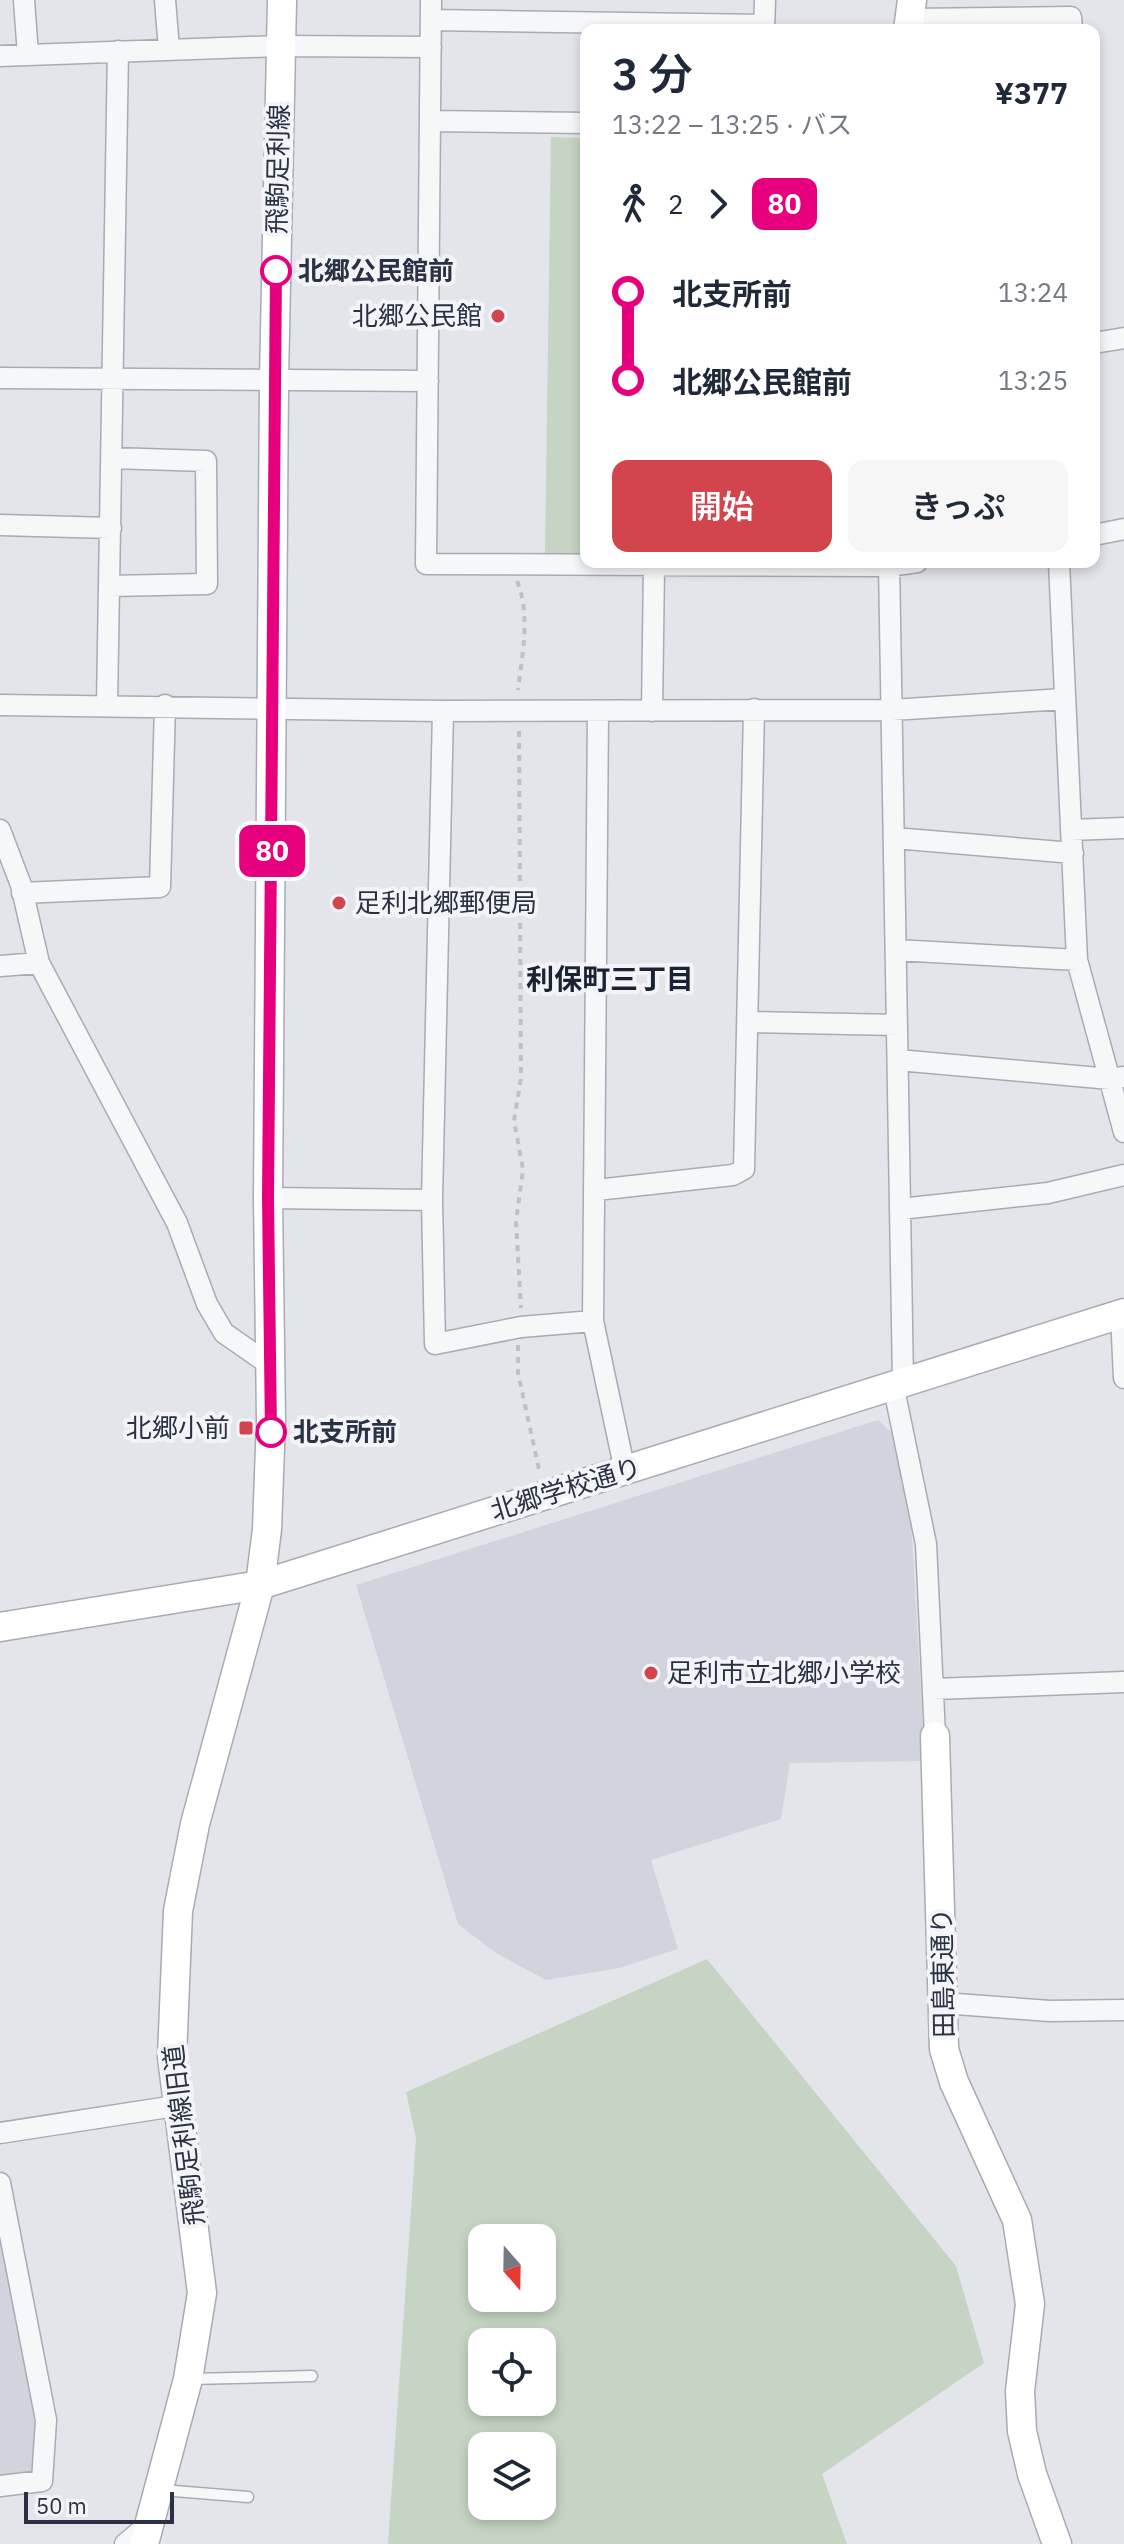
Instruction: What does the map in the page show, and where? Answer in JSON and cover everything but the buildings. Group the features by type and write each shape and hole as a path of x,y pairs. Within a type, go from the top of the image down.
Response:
{"street":[{"path":"24,0 28,55"},
{"path":"165,0 169,49"},
{"name":"飛駒足利線","path":"260,1585 267,1529 270,1365 268,1198 274,708 274,380 282,0"},
{"path":"764,24 765,0"},
{"path":"580,566 426,564 431,10 705,24"},
{"path":"910,16 1070,16"},
{"path":"0,56 280,46 431,47"},
{"path":"107,705 118,51"},
{"path":"430,121 580,123"},
{"path":"1100,342 1124,338"},
{"path":"0,378 428,381"},
{"path":"110,586 207,584 206,461 112,458"},
{"path":"0,525 111,528"},
{"path":"1100,534 1124,529"},
{"path":"652,711 654,568"},
{"name":"田島東通り","path":"889,568 900,1209 898,1383 926,1544 944,2049 954,2082 1017,2220 1030,2304 1020,2391 1022,2431 1032,2474 1057,2544"},
{"path":"1059,568 1077,960 1117,1078 1124,1132"},
{"path":"0,705 443,711 892,710 1063,699"},
{"path":"22,893 160,887 165,705"},
{"path":"596,1190 733,1175 744,1169 750,1022 754,709"},
{"path":"443,711 432,1200 435,1344 521,1327 593,1321"},
{"path":"598,711 593,1321 625,1471"},
{"path":"1071,830 1124,828"},
{"path":"0,830 22,893 39,963 177,1223 207,1304 224,1333 270,1365"},
{"path":"894,838 1073,853"},
{"path":"896,950 1077,960"},
{"path":"0,966 39,963"},
{"path":"750,1022 897,1025"},
{"path":"898,1060 1117,1078"},
{"path":"900,1209 1048,1193 1124,1175"},
{"path":"268,1198 432,1200"},
{"path":"1122,1314 1124,1378"},
{"name":"北郷学校通り","path":"0,1627 260,1585 1122,1314"},
{"name":"飛駒足利線旧道","path":"147,2534 188,2379 201,2312 202,2283 175,2106 172,1982 184,1870 260,1585"},
{"path":"933,1689 1124,1682"},
{"path":"943,2003 1050,2011 1124,2010"},
{"path":"0,2133 175,2106"},
{"path":"0,2183 46,2420 42,2481 0,2486"},
{"path":"125,2544 147,2534"}],"lane":[{"path":"188,2379 312,2376"},
{"path":"160,2490 248,2497"}],"path":[{"path":"524,565 516,580 523,597 524,666 518,687 521,1078 514,1121 523,1169 516,1222 521,1327 518,1373 540,1477"}],"shaded area":[{"name":"足利市立北郷小学校","path":"878,1420 893,1434 911,1520 925,1761 790,1763 781,1819 651,1860 678,1949 619,1968 546,1980 496,1953 458,1924 356,1585"},
{"path":"0,2232 36,2427 32,2472 0,2475"}],"green space":[{"path":"551,137 580,138 580,554 545,554"},
{"path":"707,1959 956,2266 984,2363 822,2474 847,2544 388,2544 416,2138 406,2092"}],"bus line":[{"name":"80","path":"271,1432 268,1198 276,271"}],"place":[{"name":"北郷公民館前","path":"276,271"},
{"name":"北郷公民館","path":"498,316"},
{"name":"足利北郷郵便局","path":"339,903"},
{"name":"北郷小前","path":"246,1428"},
{"name":"北支所前","path":"271,1432"},
{"name":"足利市立北郷小学校","path":"651,1673"}],"district":[{"name":"利保町三丁目","path":"610,979"}]}
